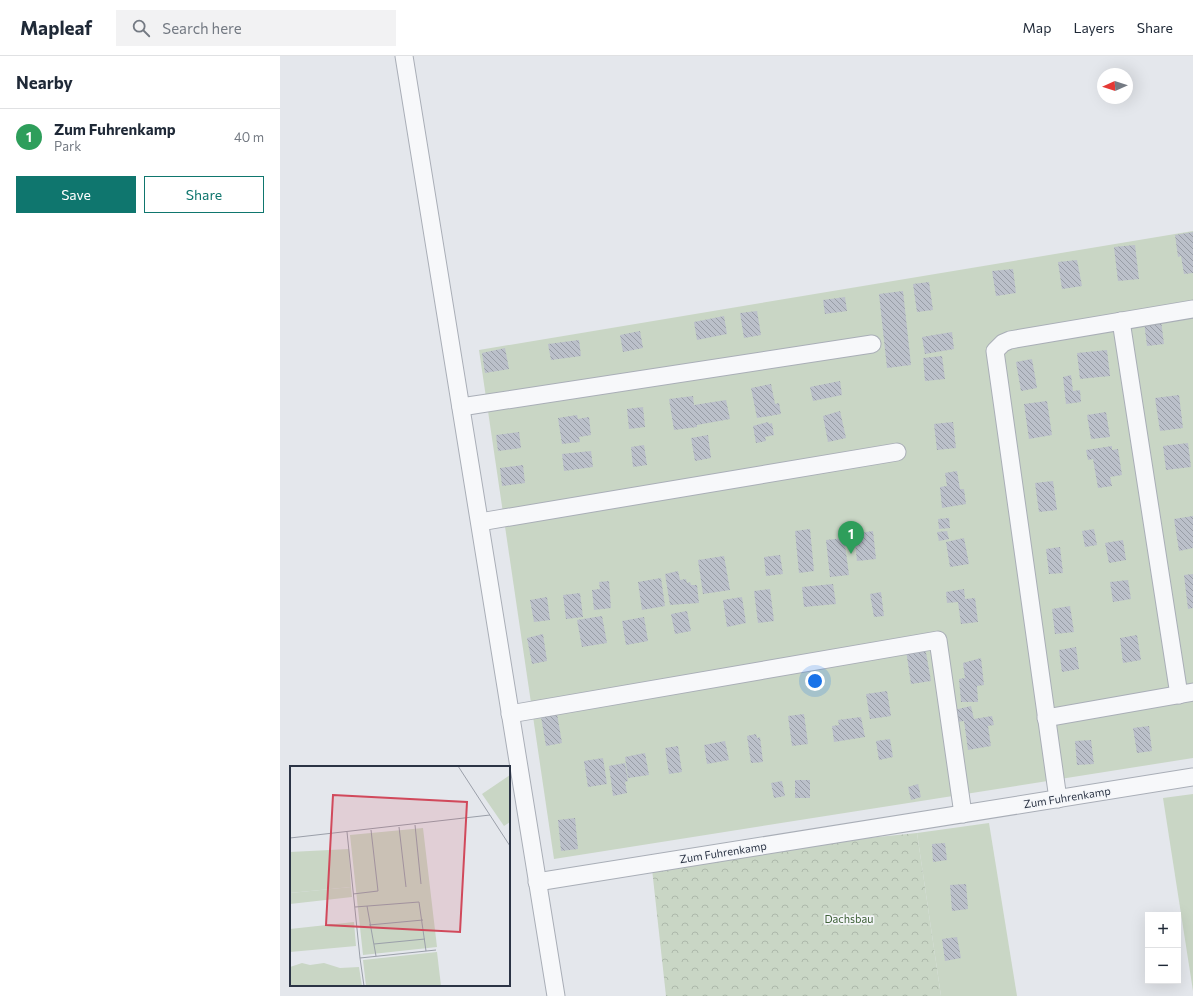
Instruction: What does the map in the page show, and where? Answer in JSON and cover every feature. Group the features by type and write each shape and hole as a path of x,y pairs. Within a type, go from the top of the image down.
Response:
{"street":[{"path":"404,56 556,996"},
{"path":"1058,799 995,351 1003,343 1010,340 1193,309"},
{"path":"1046,718 1186,694 1121,321"},
{"path":"461,407 872,344"},
{"path":"480,522 897,452"},
{"path":"510,714 938,640 963,814"},
{"name":"Zum Fuhrenkamp","path":"537,882 1193,777"}],"green space":[{"path":"1193,231 1193,758 554,859 479,350"},
{"path":"1193,794 1193,991 1181,912 1163,798"},
{"path":"989,823 1017,996 941,996 917,833"},
{"name":"Dachsbau","path":"917,833 941,996 666,996 651,860"}],"building":[{"path":"1193,232 1193,273 1184,274 1181,256 1178,257 1175,235"},
{"path":"1135,245 1139,279 1118,281 1114,247"},
{"path":"1077,260 1082,286 1062,289 1058,262"},
{"path":"1013,269 1016,293 996,296 992,271"},
{"path":"929,282 933,310 917,312 913,284"},
{"path":"903,291 911,365 887,368 879,294"},
{"path":"845,297 847,311 825,314 823,300"},
{"path":"757,311 761,335 744,338 740,313"},
{"path":"724,316 727,334 697,340 694,322"},
{"path":"1161,320 1164,344 1147,346 1144,322"},
{"path":"640,331 643,348 623,352 620,335"},
{"path":"952,332 954,349 925,354 922,337"},
{"path":"579,340 581,356 551,360 548,344"},
{"path":"505,348 509,369 485,373 482,353"},
{"path":"1107,350 1110,376 1080,379 1077,353"},
{"path":"942,356 945,379 925,381 923,358"},
{"path":"1032,359 1037,388 1021,391 1016,362"},
{"path":"1071,375 1073,391 1080,390 1081,402 1066,404 1063,377"},
{"path":"840,381 842,395 813,401 810,387"},
{"path":"771,384 775,404 779,403 781,414 757,418 751,388"},
{"path":"1179,395 1183,428 1160,431 1155,398"},
{"path":"693,396 694,405 726,400 730,419 697,425 697,427 674,430 669,399"},
{"path":"1047,401 1052,435 1029,439 1024,404"},
{"path":"643,407 645,427 629,429 627,409"},
{"path":"840,411 846,438 828,442 823,416"},
{"path":"1106,412 1110,437 1091,439 1087,415"},
{"path":"577,415 578,419 589,417 591,435 579,437 580,442 562,444 558,418"},
{"path":"768,422 769,424 772,423 774,435 765,437 766,441 756,443 753,426"},
{"path":"953,422 956,448 937,450 934,424"},
{"path":"519,432 521,448 498,451 496,435"},
{"path":"708,435 711,458 695,461 691,438"},
{"path":"1188,443 1191,467 1166,470 1163,446"},
{"path":"644,445 647,465 633,467 631,447"},
{"path":"1112,446 1112,450 1118,449 1122,475 1110,477 1112,486 1098,488 1093,459 1088,460 1086,450"},
{"path":"591,451 593,467 564,471 562,454"},
{"path":"523,465 525,483 502,486 500,468"},
{"path":"957,471 960,489 964,489 966,504 942,508 940,487 947,486 945,473"},
{"path":"1053,481 1057,510 1039,512 1035,483"},
{"path":"1193,516 1193,548 1179,551 1174,519"},
{"path":"949,518 950,528 939,529 938,519"},
{"path":"810,529 814,571 799,573 795,531"},
{"path":"1094,529 1097,545 1085,547 1082,531"},
{"path":"873,531 876,559 857,561 854,534"},
{"path":"947,531 949,539 939,541 937,532"},
{"path":"844,538 849,575 830,577 826,540"},
{"path":"964,538 969,564 950,567 946,542"},
{"path":"1123,540 1126,560 1109,563 1105,543"},
{"path":"1060,547 1063,573 1049,574 1046,549"},
{"path":"780,555 783,574 766,576 764,557"},
{"path":"724,556 730,590 703,594 698,560"},
{"path":"678,571 680,580 686,579 687,583 690,582 691,585 697,585 699,603 670,605 665,574"},
{"path":"1193,574 1193,608 1188,609 1184,575"},
{"path":"661,578 665,606 642,610 638,582"},
{"path":"1128,580 1131,599 1113,602 1110,582"},
{"path":"609,581 611,608 594,610 592,590 600,589 599,582"},
{"path":"833,584 836,604 804,607 802,587"},
{"path":"770,589 774,621 758,623 754,591"},
{"path":"964,589 965,599 975,598 978,622 961,624 958,602 947,603 946,592"},
{"path":"881,592 884,616 874,617 870,594"},
{"path":"580,593 583,617 566,619 563,595"},
{"path":"547,597 550,620 534,622 530,600"},
{"path":"742,597 746,623 727,627 723,600"},
{"path":"1070,606 1074,632 1055,634 1052,609"},
{"path":"687,611 691,631 675,634 671,614"},
{"path":"602,616 607,643 582,647 577,620"},
{"path":"644,617 648,641 626,645 622,621"},
{"path":"543,634 547,661 532,664 527,638"},
{"path":"1137,635 1141,660 1123,663 1120,638"},
{"path":"925,647 931,681 911,684 906,650"},
{"path":"1076,647 1079,669 1062,672 1059,650"},
{"path":"981,658 984,685 977,686 978,702 961,702 959,679 965,678 963,663"},
{"path":"887,691 891,716 870,719 866,694"},
{"path":"971,706 974,719 992,716 994,725 988,726 991,746 968,750 964,721 957,722 954,710"},
{"path":"557,714 562,743 546,746 541,717"},
{"path":"804,714 808,744 792,746 788,716"},
{"path":"861,717 865,737 834,742 832,726 839,725 838,720"},
{"path":"1149,726 1152,751 1137,753 1133,728"},
{"path":"756,734 757,738 760,737 763,762 751,763 747,736"},
{"path":"890,739 893,757 879,760 876,741"},
{"path":"1091,740 1094,764 1077,765 1075,741"},
{"path":"725,741 729,760 707,764 704,745"},
{"path":"678,746 682,772 669,774 665,748"},
{"path":"645,753 649,775 628,778 625,757"},
{"path":"603,758 607,784 588,787 584,761"},
{"path":"625,763 628,781 625,782 627,793 613,796 609,766"},
{"path":"795,780 810,780 810,798 795,798"},
{"path":"782,781 785,796 774,798 771,783"},
{"path":"918,784 921,797 911,800 908,787"},
{"path":"575,818 578,849 561,851 558,820"},
{"path":"945,843 947,860 933,862 932,844"},
{"path":"966,884 968,909 952,911 950,885"},
{"path":"957,937 961,958 945,961 942,939"}],"place":[{"name":"Zum Fuhrenkamp","path":"851,554"}]}
